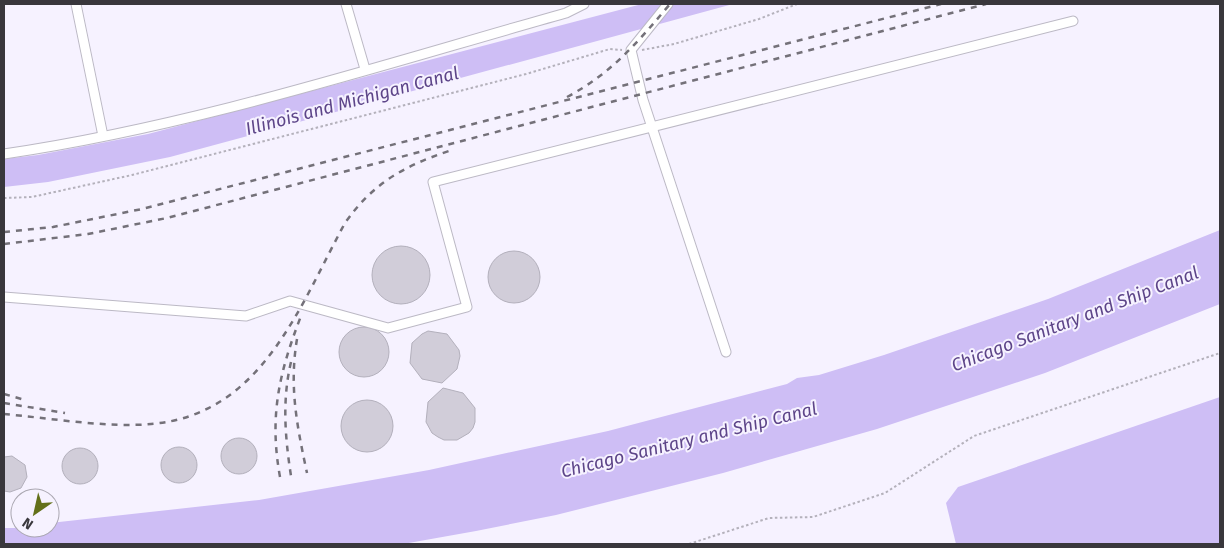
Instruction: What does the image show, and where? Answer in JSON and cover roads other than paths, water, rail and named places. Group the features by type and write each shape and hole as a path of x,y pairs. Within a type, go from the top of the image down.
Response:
{"lane":[{"path":"76,4 103,136"},
{"path":"346,4 365,69"},
{"path":"4,154 67,145 237,105 566,13 584,4"},
{"path":"668,4 631,50 652,127 726,352"},
{"path":"4,297 246,316 290,301 388,328 467,308 433,182 1073,21"}],"water":[{"name":"Illinois and Michigan Canal","path":"642,4 733,4 170,157 48,182 4,187 4,159 38,155 148,134"},
{"name":"Chicago Sanitary and Ship Canal","path":"1220,230 1220,304 1045,373 877,429 723,473 556,515 403,544 4,544 4,528 10,528 10,538 60,538 60,522 259,500 429,470 608,431 787,384 797,378 819,375 1048,299"},
{"path":"1220,397 1220,544 956,544 946,503 958,487"}],"railway":[{"path":"567,97 598,78 611,67 635,44 670,4"},
{"path":"4,232 53,227 142,209 941,4"},
{"path":"4,244 88,234 167,218 986,4"},
{"path":"4,414 97,424 151,424 189,416 222,401 249,379 272,352 293,321 345,223 356,209 378,187 391,178 418,163 449,151"},
{"path":"280,477 276,434 278,395 287,357 301,316"},
{"path":"297,339 294,374 295,406 307,473"},
{"path":"291,362 285,404 287,447 291,476"},
{"path":"4,394 25,400"},
{"path":"4,403 65,413"}]}
